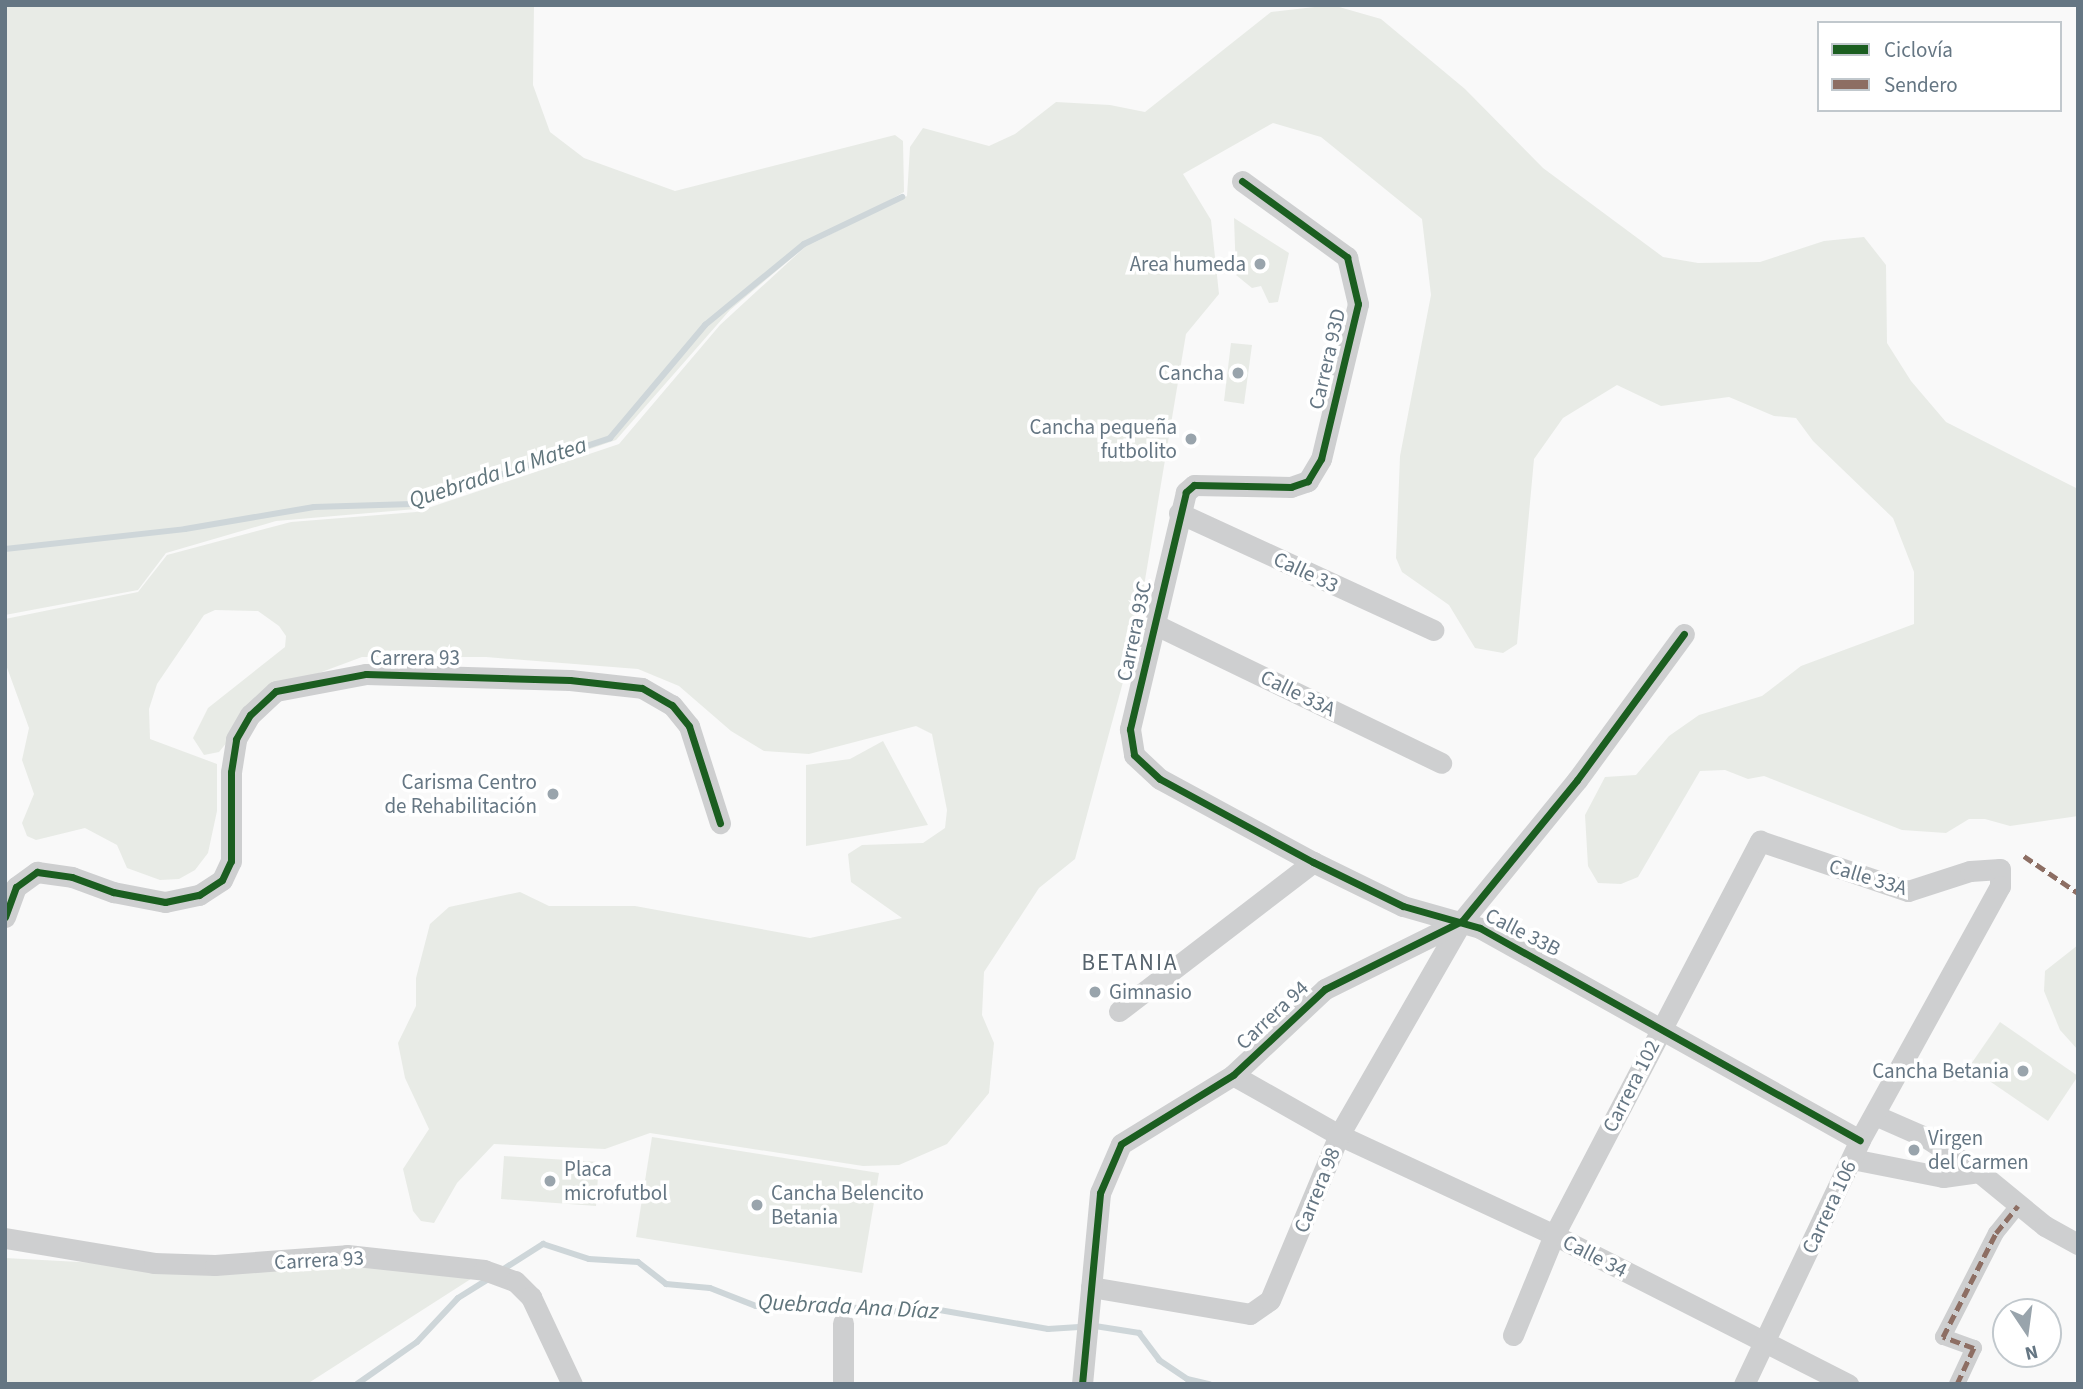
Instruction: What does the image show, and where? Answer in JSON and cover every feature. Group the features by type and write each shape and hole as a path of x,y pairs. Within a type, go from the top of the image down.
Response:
{"street":[{"name":"Carrera 93D","path":"1194,485 1291,487 1308,481 1321,459 1358,304 1347,257 1242,181"},
{"name":"Carrera 93C","path":"1160,779 1134,755 1130,729 1178,513 1185,492 1194,485"},
{"name":"Calle 33","path":"1178,513 1433,630"},
{"name":"Calle 33A","path":"1154,624 1441,763"},
{"name":"Carrera 94","path":"1082,1384 1100,1193 1121,1144 1233,1075 1325,989 1462,922 1577,780 1684,634"},
{"name":"Carrera 93","path":"5,917 16,887 37,873 72,877 113,892 165,902 199,895 222,880 231,862 232,772 236,739 250,715 276,691 366,674 570,680 642,688 673,705 689,726 720,823"},
{"name":"Calle 33B","path":"1160,779 1312,862 1404,906 1462,922 1662,1026 1856,1149 1943,1177 1979,1172"},
{"name":"Calle 33A","path":"1760,841 1908,891 1992,866 2003,875 2000,886"},
{"name":"Carrera 102","path":"1513,1335 1554,1235 1760,841"},
{"path":"1119,1011 1312,862"},
{"name":"Carrera 106","path":"1744,1384 1856,1149 2000,886"},
{"name":"Carrera 98","path":"1091,1296 1250,1314 1270,1300 1339,1135 1424,995 1462,922"},
{"name":"Calle 34","path":"1233,1075 1339,1135 1554,1235 1848,1384"},
{"path":"1877,1115 1925,1137 1979,1172 2018,1206 2078,1244"},
{"path":"1957,1384 1973,1348 1942,1337 1996,1233 2018,1206"},
{"name":"Carrera 93","path":"5,1238 153,1263 215,1265 347,1255 484,1270 512,1280 531,1297 572,1384"},
{"path":"843,1322 843,1384"}],"shaded area":[{"path":"5,5 534,5 533,85 550,132 584,158 675,191 895,135 903,141 904,192 811,244 907,196 910,147 923,128 989,146 1015,134 1056,102 1110,105 1145,112 1271,12 1332,5 1381,19 1465,89 1543,168 1663,257 1698,263 1760,262 1824,241 1864,237 1886,265 1887,343 1911,381 1946,422 2078,489 2078,816 2010,826 1985,819 1969,819 1946,833 1902,830 1764,776 1748,779 1725,770 1700,771 1638,877 1621,884 1598,883 1588,866 1585,815 1605,777 1636,775 1669,736 1699,715 1762,696 1801,666 1914,624 1914,572 1893,518 1813,441 1796,418 1774,416 1729,397 1661,406 1617,385 1563,418 1534,459 1517,644 1503,653 1475,648 1449,605 1402,572 1396,558 1400,456 1431,295 1422,219 1321,137 1273,123 1183,174 1211,220 1219,294 1186,334 1136,634 1075,859 1039,888 984,972 982,1015 994,1043 989,1093 947,1144 899,1165 863,1166 650,1133 605,1149 494,1144 457,1183 434,1223 421,1221 413,1211 403,1169 429,1129 405,1078 398,1043 416,1006 416,978 430,924 449,907 520,892 549,906 635,906 810,938 902,918 851,882 848,854 862,845 923,843 945,828 947,810 932,734 916,726 809,754 764,751 731,731 679,686 638,669 486,657 362,657 268,692 219,752 204,755 193,738 208,708 285,647 286,636 279,626 258,611 215,610 204,615 157,684 149,709 150,739 217,764 217,811 208,853 195,870 179,879 160,880 127,868 117,845 85,828 36,840 27,836 22,823 34,794 22,760 29,728 5,662 5,619 138,592 167,555 291,522 416,512 619,444 720,325 805,247 730,310 616,440 416,509 276,521 166,553 138,590 5,615"},
{"name":"Area humeda","path":"1234,218 1289,253 1278,302 1269,303 1261,286 1252,288 1236,275"},
{"name":"Cancha","path":"1231,343 1252,345 1244,404 1224,401"},
{"path":"883,741 928,825 806,846 806,765 850,759"},
{"path":"2078,945 2078,1050 2060,1030 2044,991 2045,971"},
{"name":"Cancha Betania","path":"2000,1022 2078,1076 2048,1121 1969,1067"},
{"name":"Cancha Belencito Betania","path":"652,1137 879,1173 862,1273 636,1237"},
{"name":"Placa microfutbol","path":"504,1156 599,1162 596,1206 501,1199"},
{"path":"344,1257 477,1275 307,1384 5,1384 5,1258 228,1270"}],"waterway":[{"name":"Quebrada La Matea","path":"5,549 185,529 314,507 412,504 610,438 705,325 804,244 902,197"},
{"name":"Quebrada Ana Díaz","path":"502,1270 543,1244 589,1259 638,1262 666,1284 710,1288 756,1306 833,1305 889,1312 928,1308 1048,1329 1095,1326 1139,1333 1159,1360 1187,1379 1209,1384"},
{"name":"Quebrada Ana Díaz","path":"357,1384 417,1342 458,1298 490,1278"}],"marked path":[{"path":"2024,856 2078,893"},
{"path":"1957,1384 1974,1348 1943,1337 1996,1233 2018,1206"}],"cycle path":[{"path":"1242,181 1347,257 1358,304 1321,459 1308,481 1291,487 1194,485 1186,492 1130,729 1134,755 1160,779 1313,862 1403,906 1480,928 1860,1140"},
{"path":"1082,1384 1100,1193 1121,1144 1233,1075 1325,989 1462,921 1577,780 1684,634"},
{"path":"5,917 16,887 37,872 72,877 113,892 165,902 199,895 222,880 231,861 231,772 236,739 250,715 276,691 366,674 570,680 642,688 672,705 689,726 720,823"}],"place":[{"name":"Area humeda","path":"1260,264"},
{"name":"Cancha","path":"1238,373"},
{"name":"Cancha pequeña futbolito","path":"1191,439"},
{"name":"Carisma Centro de Rehabilitación","path":"553,794"},
{"name":"Gimnasio","path":"1095,992"},
{"name":"Cancha Betania","path":"2023,1071"},
{"name":"Virgen del Carmen","path":"1914,1150"},
{"name":"Placa microfutbol","path":"550,1181"},
{"name":"Cancha Belencito Betania","path":"757,1205"}],"district":[{"name":"BETANIA","path":"1130,963"}]}
